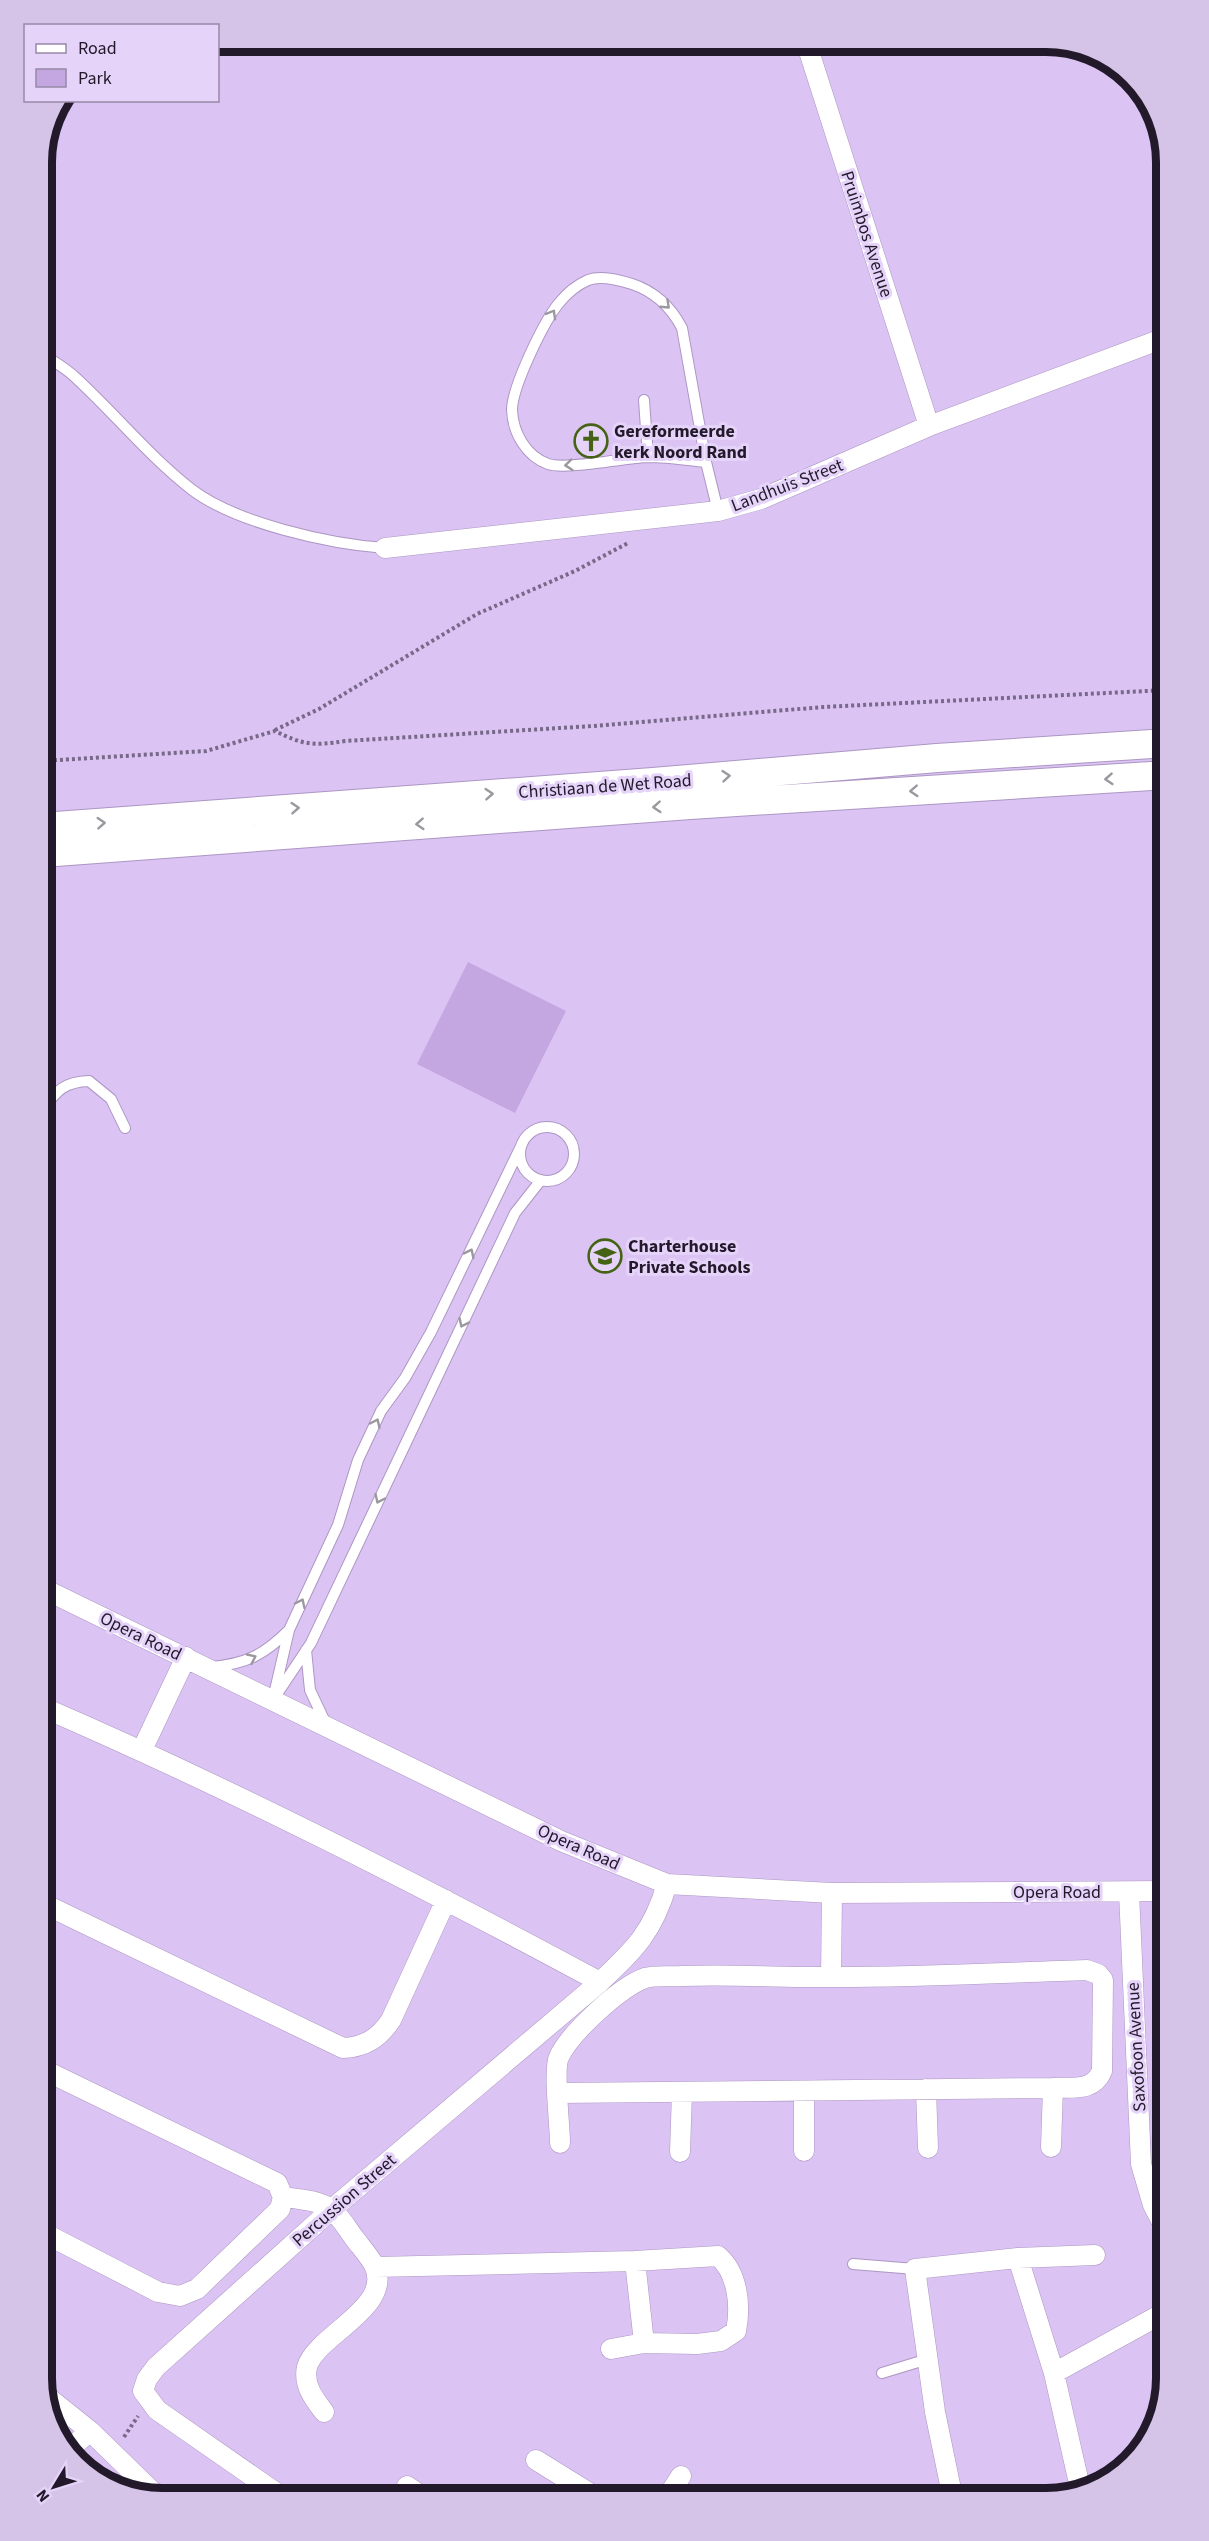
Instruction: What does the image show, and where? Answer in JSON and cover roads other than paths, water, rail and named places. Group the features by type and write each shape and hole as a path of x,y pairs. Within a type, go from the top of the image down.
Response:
{"main road":[{"name":"Christiaan de Wet Road","path":"53,826 653,782 937,758 1156,744"},
{"name":"Christiaan de Wet Road","path":"53,852 666,807 1156,775"}],"street":[{"name":"Pruimbos Avenue","path":"809,53 929,426"},
{"name":"Landhuis Street","path":"385,548 718,512 761,499 929,426 1156,341"},
{"name":"Opera Road","path":"52,1593 561,1841 667,1884 832,1893 1156,1891"},
{"path":"142,1750 186,1657"},
{"path":"52,1711 142,1750 446,1900 600,1982"},
{"name":"Percussion Street","path":"269,2488 157,2410 143,2391 147,2379 156,2367 332,2210 600,1982 637,1947 660,1908 667,1884"},
{"name":"Saxofoon Avenue","path":"1129,1892 1141,2164 1156,2211"},
{"path":"831,1977 832,1893"},
{"path":"52,1908 343,2048 358,2048 381,2034 391,2020 446,1900"},
{"path":"558,2093 926,2090 1091,2086 1098,2081 1102,2071 1103,1980 1098,1974 1087,1970 831,1977 647,1978 629,1986 611,1999 570,2040 559,2056 555,2068 560,2143"},
{"path":"52,2074 277,2183 283,2197 280,2209 197,2289 180,2296 158,2292 52,2237"},
{"path":"1051,2147 1053,2088"},
{"path":"926,2090 928,2148"},
{"path":"804,2091 804,2151"},
{"path":"680,2152 682,2092"},
{"path":"283,2197 307,2200 332,2210 375,2266 376,2282 373,2294 362,2312 325,2343 308,2365 306,2384 324,2412"},
{"path":"951,2488 934,2412 915,2270 1018,2258 1095,2255"},
{"path":"375,2266 635,2261 718,2256 727,2264 734,2278 738,2322 736,2331 721,2341 697,2344 644,2343 610,2349"},
{"path":"1018,2258 1054,2373 1079,2484"},
{"path":"635,2261 644,2343"},
{"path":"1054,2373 1156,2317"},
{"path":"56,2404 90,2431 148,2487"},
{"path":"75,2445 90,2431"},
{"path":"536,2460 581,2488"},
{"path":"673,2488 681,2476"}],"lane":[{"path":"706,462 648,457 556,466 540,461 530,453 519,438 512,409 529,357 561,300 575,288 590,279 614,279 641,287 659,298 673,311 682,328 706,462 718,512"},
{"path":"53,361 74,376 192,490 243,517 357,546 385,548"},
{"path":"644,400 648,457"},
{"path":"53,1097 73,1081 89,1081 111,1099 125,1128"},
{"path":"273,1699 289,1630 338,1525 358,1461 381,1411 405,1378 431,1332 522,1144 534,1131 552,1127 560,1130 572,1143 574,1160 571,1168 558,1179 541,1180 526,1171 520,1154 522,1144"},
{"path":"273,1699 306,1650 515,1213 541,1180"},
{"path":"208,1668 233,1665 252,1659 270,1648 289,1630"},
{"path":"306,1650 310,1690 327,1726"},
{"path":"853,2264 915,2270"},
{"path":"882,2373 928,2359"}],"place":[{"name":"Gereformeerde kerk Noord Rand","path":"591,441"},
{"name":"Charterhouse Private Schools","path":"605,1256"}]}
